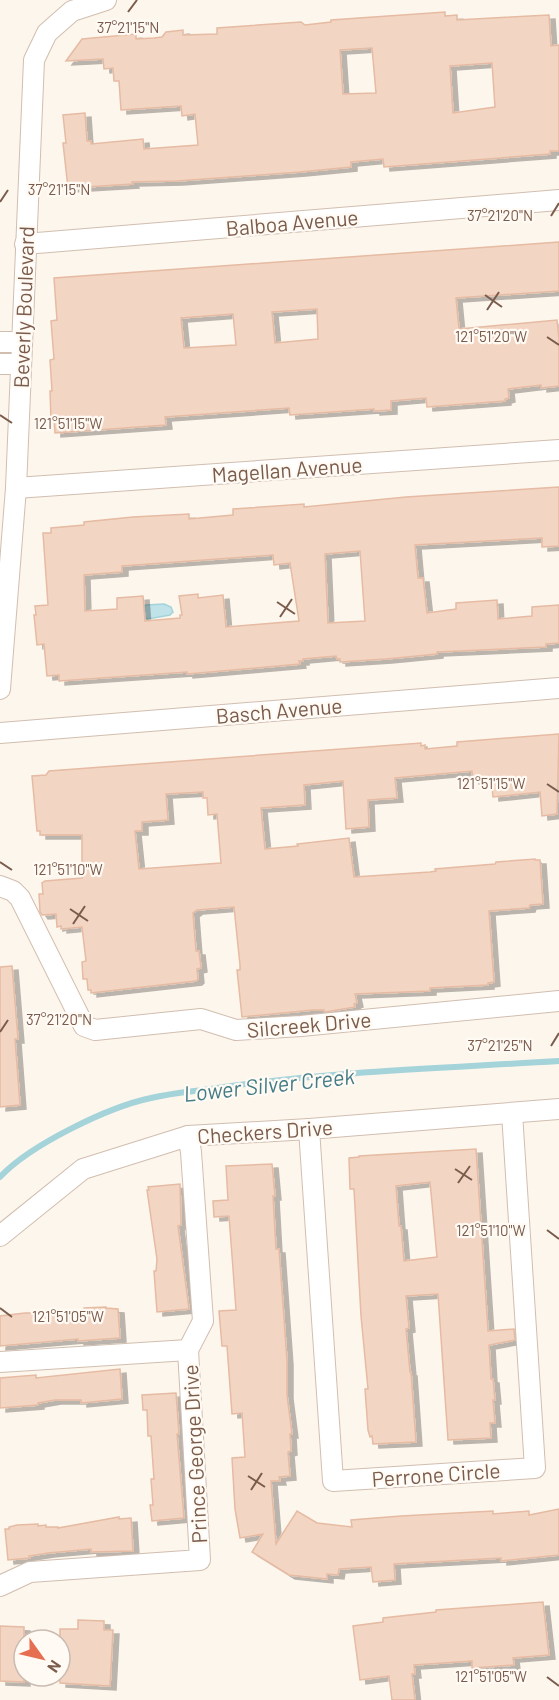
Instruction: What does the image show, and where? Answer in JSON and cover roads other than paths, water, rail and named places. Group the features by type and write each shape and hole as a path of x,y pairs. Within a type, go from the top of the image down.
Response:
{"street":[{"name":"Beverly Boulevard","path":"0,689 16,488 34,60 47,33 55,25 72,11 106,0"},
{"name":"Balboa Avenue","path":"26,244 559,200"},
{"path":"0,342 21,342"},
{"path":"0,364 20,364"},
{"name":"Magellan Avenue","path":"16,488 559,450"},
{"name":"Basch Avenue","path":"0,733 559,688"},
{"name":"Silcreek Drive","path":"0,886 13,891 20,898 84,1026 95,1030 201,1019 236,1030 559,1001"},
{"name":"Checkers Drive","path":"0,1236 82,1169 188,1136 309,1129 559,1109"},
{"name":"Perrone Circle","path":"309,1129 333,1481 535,1468 512,1113"},
{"name":"Prince George Drive","path":"0,1586 30,1572 200,1560 188,1350 203,1321 192,1163 188,1136"},
{"path":"0,1362 188,1350"}],"water":[{"path":"164,604 171,607 173,612 170,615 148,619 140,615 141,608 146,605"}],"waterway":[{"name":"Lower Silver Creek","path":"0,1177 30,1152 71,1129 113,1110 160,1096 307,1077 559,1061"}]}
